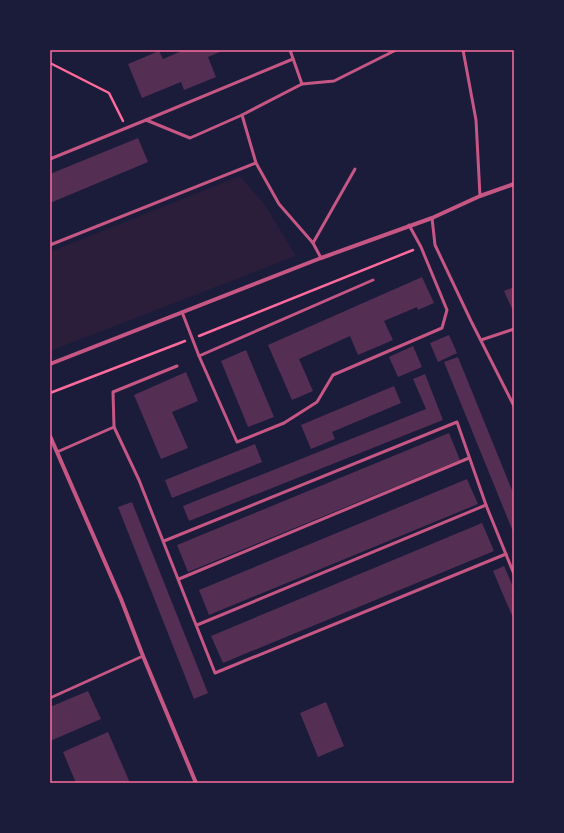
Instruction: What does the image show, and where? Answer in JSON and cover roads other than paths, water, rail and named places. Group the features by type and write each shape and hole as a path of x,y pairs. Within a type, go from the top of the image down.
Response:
{"street":[{"path":"50,364 321,258 409,225 432,218 480,196 514,184"},
{"path":"50,436 121,599 142,656 196,783"}],"lane":[{"path":"290,50 302,84"},
{"path":"146,120 190,138 242,115 302,84 334,81 396,50"},
{"path":"463,50 476,120 480,196"},
{"path":"50,159 294,59"},
{"path":"242,115 256,163 279,204 313,243 321,258"},
{"path":"50,245 256,163"},
{"path":"313,243 355,169"},
{"path":"432,218 435,245 514,406"},
{"path":"182,312 199,356 237,442 284,423 317,402 333,375 442,328 446,310 420,247 409,225"},
{"path":"199,356 373,280"},
{"path":"481,340 514,329"},
{"path":"177,366 113,392 114,427 139,480 215,673 506,554"},
{"path":"164,541 457,422 486,505 514,574"},
{"path":"57,452 114,427"},
{"path":"179,579 469,458"},
{"path":"197,625 486,505"},
{"path":"50,698 142,656"}]}
